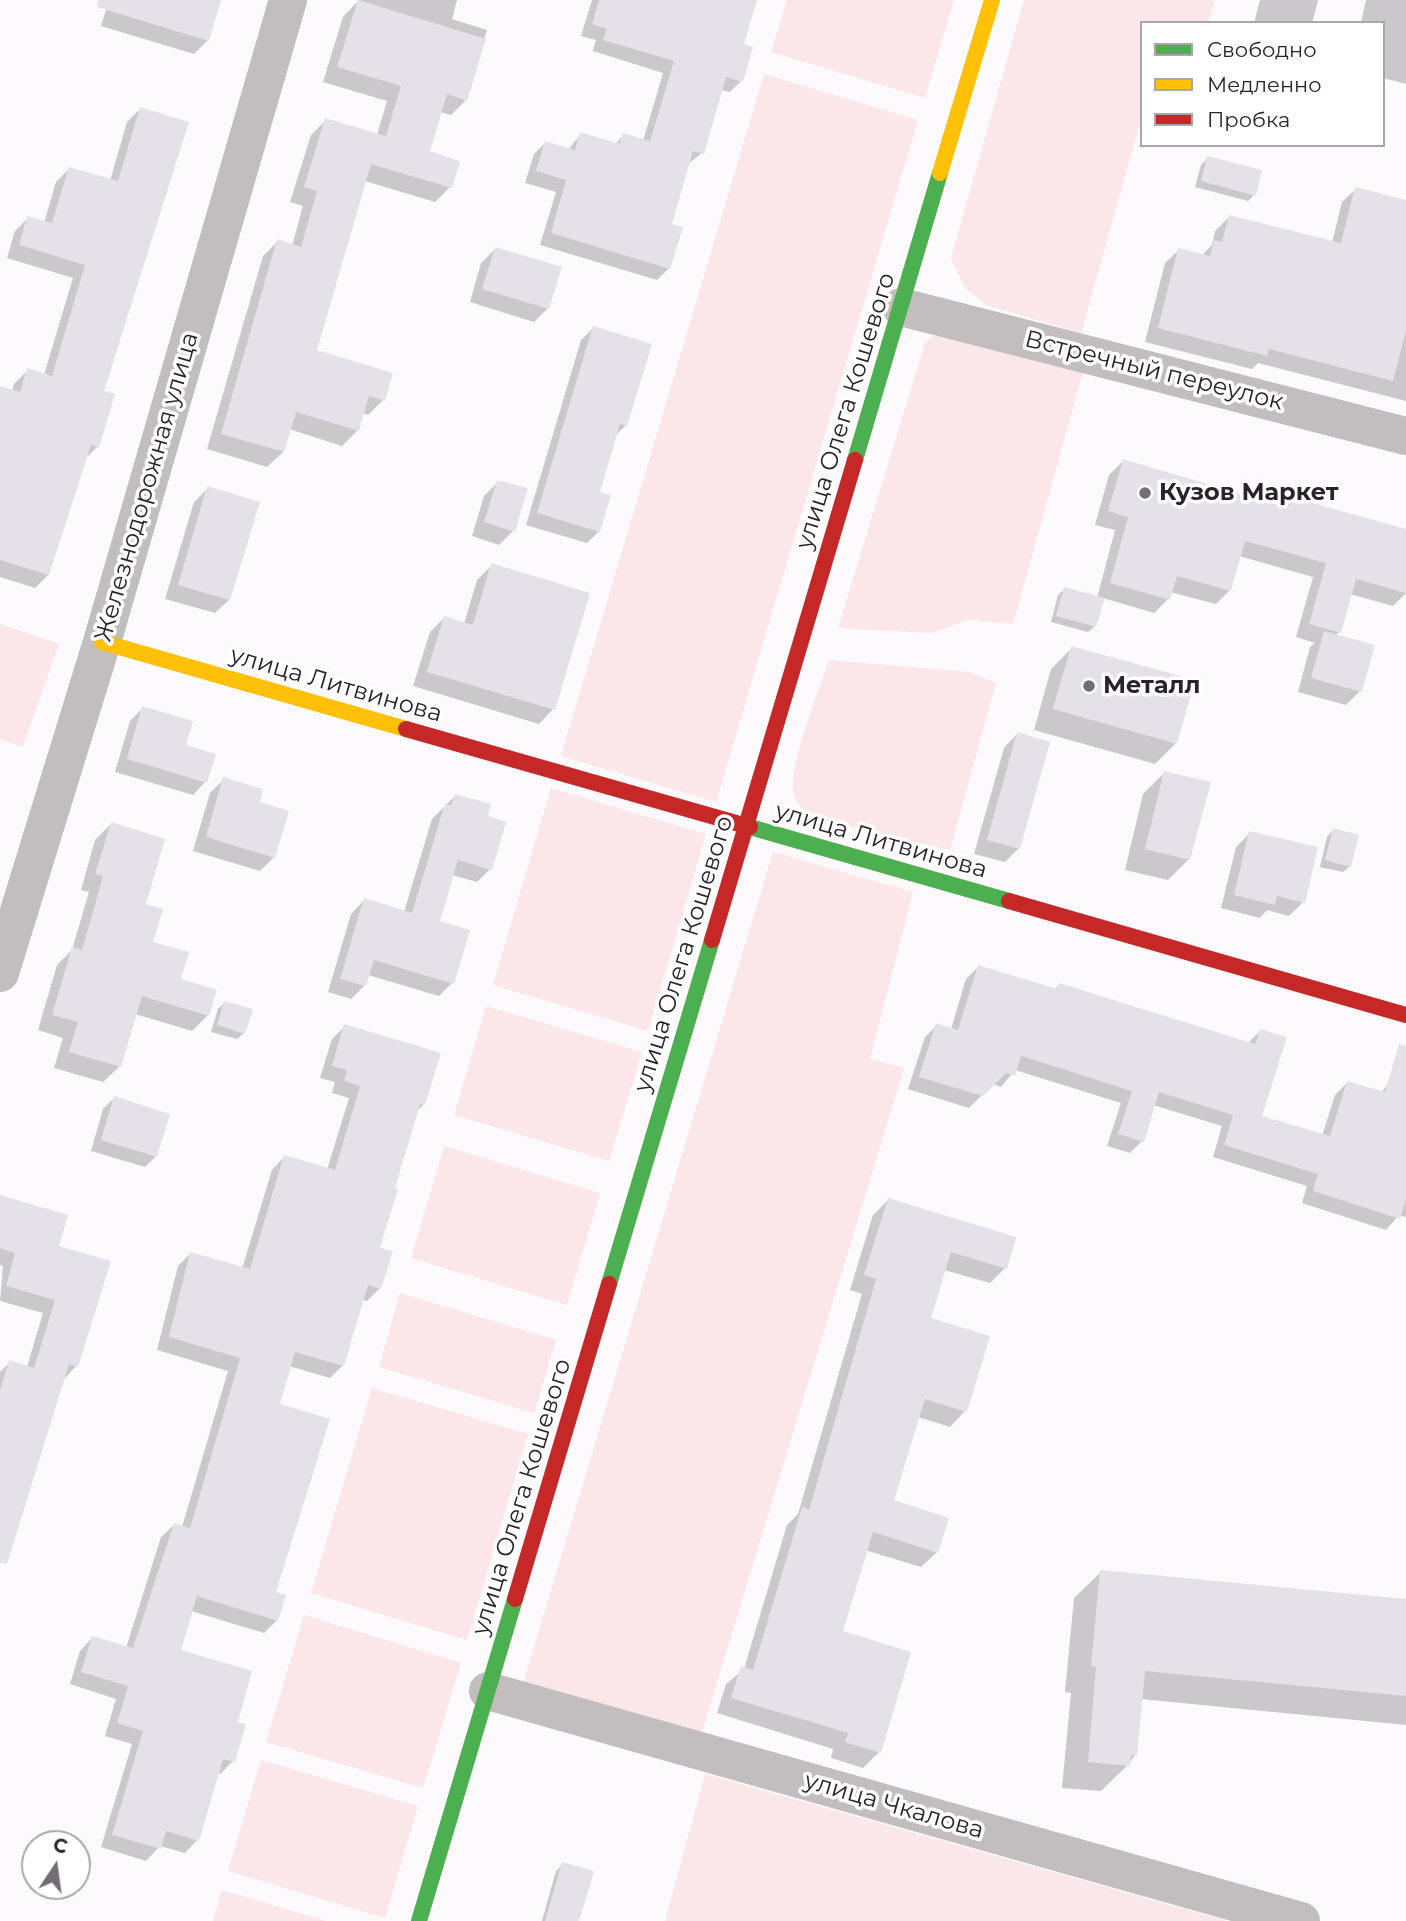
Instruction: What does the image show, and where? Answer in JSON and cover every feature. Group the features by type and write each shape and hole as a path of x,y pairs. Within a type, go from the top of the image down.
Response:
{"main road":[{"name":"улица Олега Кошевого","path":"419,1921 992,0"},
{"name":"улица Литвинова","path":"102,642 1406,1015"}],"street":[{"name":"Железнодорожная улица","path":"0,973 102,642 288,0"},
{"name":"Встречный переулок","path":"901,307 1406,436"},
{"name":"улица Чкалова","path":"488,1691 1301,1921"}],"shaded area":[{"path":"787,0 954,0 925,98 771,52"},
{"path":"1024,0 1215,0 1209,21 1140,21 1140,123 1081,333 986,305 965,288 951,258"},
{"path":"764,74 918,120 716,802 561,756"},
{"path":"947,333 1084,368 1013,624 968,620 931,633 838,628 925,343 934,336"},
{"path":"0,624 59,644 23,747 0,739"},
{"path":"829,660 970,672 996,683 950,850 815,818 798,802 793,788 797,759 806,724"},
{"path":"551,788 706,834 648,1031 493,985"},
{"path":"773,852 913,892 870,1059 904,1068 701,1735 530,1688 524,1680"},
{"path":"486,1006 642,1052 609,1161 454,1115"},
{"path":"444,1146 600,1193 567,1305 411,1258"},
{"path":"400,1293 556,1340 534,1413 379,1367"},
{"path":"372,1388 528,1434 467,1640 311,1593"},
{"path":"304,1615 461,1663 423,1788 266,1742"},
{"path":"261,1760 418,1806 385,1918 228,1871"},
{"path":"705,1774 1227,1921 665,1921"},
{"path":"222,1890 326,1921 213,1921"}],"building":[{"path":"98,0 221,0 209,41 97,7"},
{"path":"358,0 486,39 467,101 447,94 430,151 460,161 452,188 371,164 317,350 393,373 385,401 369,396 359,431 296,412 284,452 221,434 277,239 301,247 317,191 304,187 325,118 386,136 401,86 337,67"},
{"path":"599,0 757,0 744,44 753,47 743,82 726,77 704,154 693,151 672,224 683,227 670,269 551,233 566,180 536,171 545,141 575,150 580,132 620,144 623,133 650,141 674,61 603,40 607,29 592,24"},
{"path":"140,107 189,122 104,391 115,394 99,448 91,445 49,575 0,560 0,386 20,392 27,368 52,376 85,265 19,245 27,216 52,223 69,167 118,181"},
{"path":"1207,156 1262,170 1256,196 1201,181"},
{"path":"1355,187 1406,200 1406,330 1393,381 1269,349 1267,356 1158,328 1178,248 1210,256 1214,240 1222,242 1229,215 1341,243"},
{"path":"495,247 562,267 549,309 482,289"},
{"path":"593,326 652,344 627,426 620,424 600,492 611,495 600,532 537,513"},
{"path":"1123,459 1288,508 1291,497 1406,529 1406,593 1356,579 1341,633 1309,624 1326,563 1245,541 1231,591 1177,576 1170,600 1110,583 1128,517 1108,511"},
{"path":"497,480 528,488 515,532 484,522"},
{"path":"207,486 260,502 230,600 178,585"},
{"path":"491,563 590,593 555,710 427,672 444,616 473,625"},
{"path":"1064,587 1105,598 1096,627 1056,616"},
{"path":"1324,631 1375,645 1362,692 1311,678"},
{"path":"1071,646 1195,680 1177,744 1053,709"},
{"path":"142,706 193,721 186,745 216,754 207,783 127,759"},
{"path":"1017,732 1050,742 1020,849 987,840"},
{"path":"1164,771 1211,782 1190,860 1145,849"},
{"path":"223,777 263,789 260,802 289,811 275,858 206,837"},
{"path":"455,794 491,804 488,816 506,822 492,870 458,860 440,921 470,930 454,984 374,960 366,986 340,979 364,898 412,913 445,803 451,806"},
{"path":"111,822 165,839 146,904 163,909 153,942 189,952 181,979 217,990 209,1016 142,996 121,1067 69,1052 78,1022 52,1015 72,947 82,950 103,876 95,874"},
{"path":"1333,828 1359,835 1351,867 1325,860"},
{"path":"1249,831 1318,847 1305,903 1277,896 1275,905 1234,895"},
{"path":"978,965 1057,989 1059,983 1255,1044 1260,1029 1287,1037 1262,1116 1330,1136 1347,1081 1385,1092 1399,1044 1406,1046 1406,1199 1400,1219 1313,1191 1318,1174 1224,1145 1233,1115 1159,1092 1144,1142 1118,1134 1132,1091 1021,1056 1015,1076 1006,1073 983,1096 919,1077 936,1023 958,1030"},
{"path":"224,1001 253,1009 245,1034 217,1025"},
{"path":"344,1024 441,1053 425,1105 420,1104 395,1188 398,1189 380,1248 393,1251 381,1289 368,1285 344,1366 295,1352 280,1404 330,1419 276,1592 286,1595 278,1621 197,1596 181,1650 252,1671 238,1722 246,1724 235,1762 223,1759 199,1841 166,1831 161,1849 112,1835 143,1731 117,1723 128,1686 81,1672 92,1636 133,1648 174,1523 190,1528 240,1358 169,1337 190,1252 250,1269 284,1155 335,1170 360,1086 344,1081 347,1070 332,1066"},
{"path":"114,1096 170,1114 157,1157 101,1140"},
{"path":"0,1195 68,1215 59,1246 111,1261 78,1367 69,1364 7,1564 0,1563 0,1391 9,1360 34,1368 55,1300 6,1286 15,1253 0,1248"},
{"path":"888,1198 1016,1237 1007,1269 951,1252 931,1318 990,1336 967,1412 925,1399 894,1500 949,1518 938,1553 873,1532 843,1631 911,1652 881,1753 845,1742 848,1733 731,1698 741,1666 753,1670 802,1507 809,1510 876,1279 864,1275"},
{"path":"1100,1570 1406,1599 1406,1696 1145,1671 1137,1756 1131,1755 1130,1766 1088,1762 1096,1667 1091,1666"},
{"path":"562,1862 594,1871 579,1921 545,1921"}],"traffic: fast":[{"path":"855,460 940,173"},
{"path":"750,827 1009,901"},
{"path":"609,1284 712,940"},
{"path":"419,1921 515,1599"}],"traffic: slow":[{"path":"940,173 992,0"},
{"path":"102,642 406,729"}],"traffic: jam":[{"path":"712,940 855,460"},
{"path":"406,729 750,827"},
{"path":"1009,901 1406,1015"},
{"path":"515,1599 609,1284"}],"place":[{"name":"Кузов Маркет","path":"1145,493"},
{"name":"Металл","path":"1089,686"}]}
